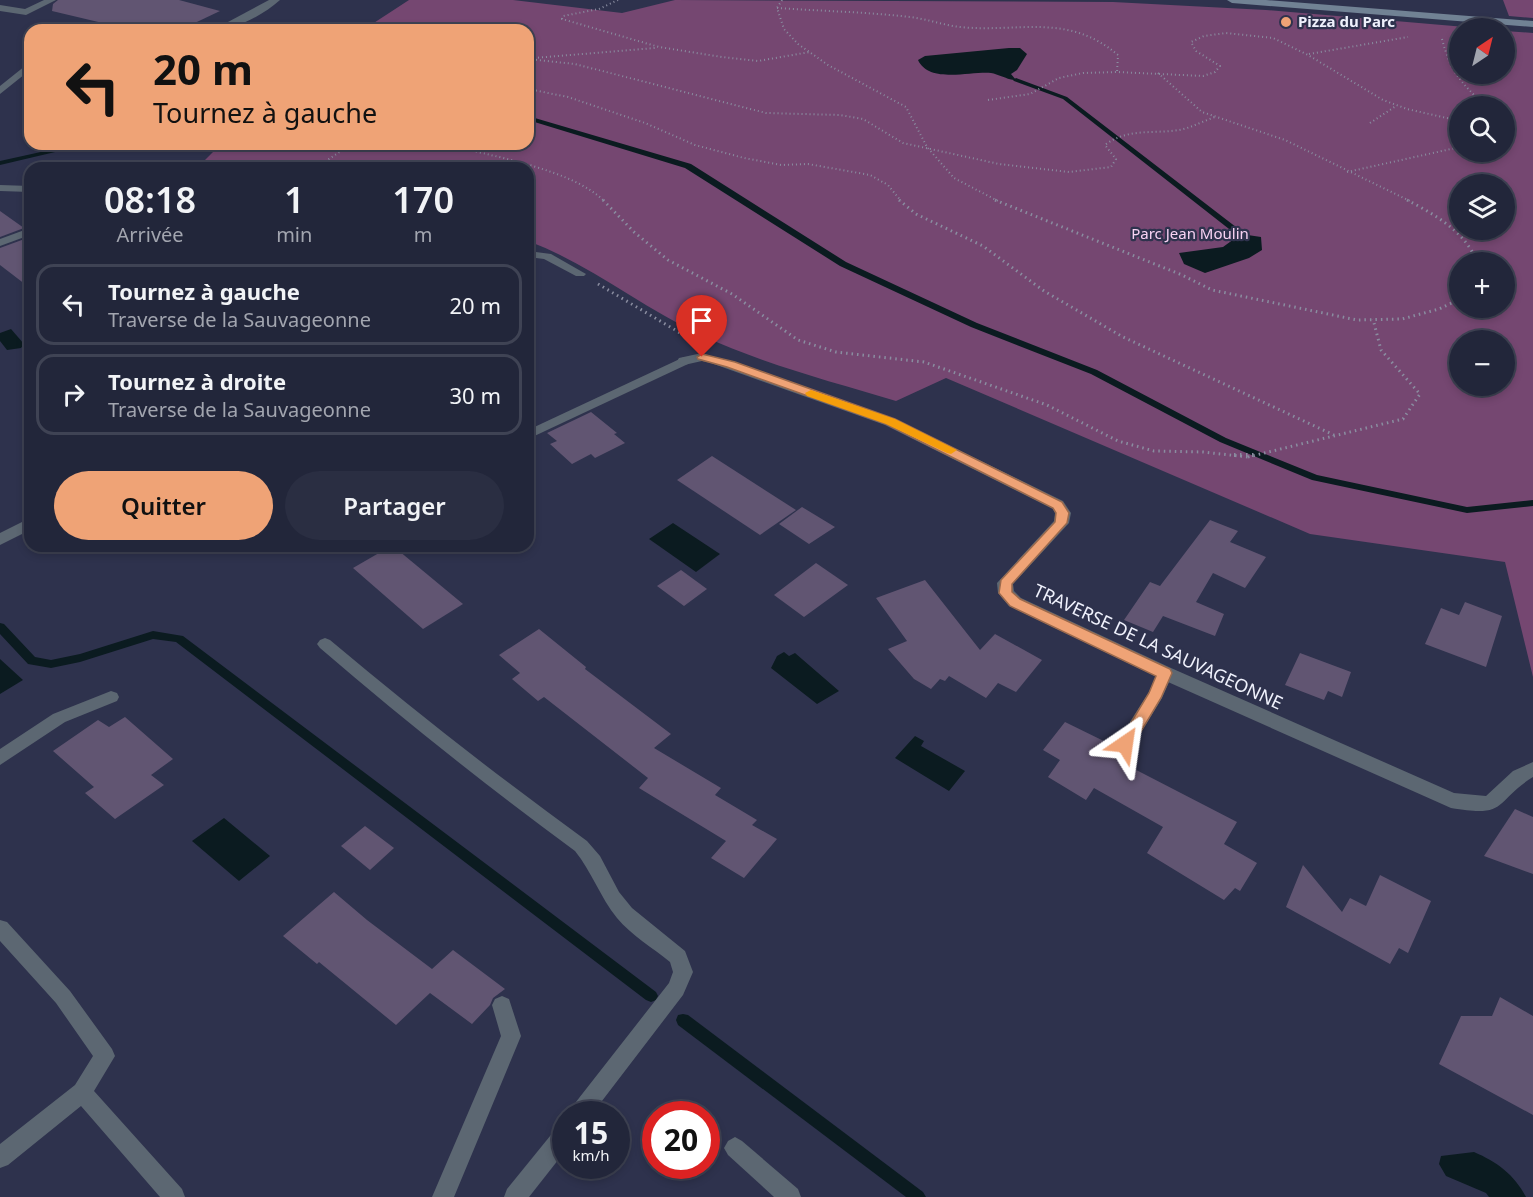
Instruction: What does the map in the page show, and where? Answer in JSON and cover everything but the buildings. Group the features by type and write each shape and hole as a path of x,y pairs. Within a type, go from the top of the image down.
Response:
{"main road":[{"path":"1232,0 1533,24"}],"street":[{"path":"0,8 26,12 51,0"},
{"path":"231,24 260,11 275,0"},
{"path":"0,91 24,69"},
{"path":"0,188 24,189"},
{"name":"TRAVERSE DE LA SAUVAGEONNE","path":"684,361 702,357 731,364 891,422 1058,505 1063,513 1061,523 1005,583 1006,593 1015,602 1165,673 1451,800 1476,805 1491,802 1521,773 1533,769"},
{"path":"0,540 24,526"}],"lane":[{"path":"0,243 24,233"},
{"path":"534,255 547,256 580,274"},
{"path":"534,432 684,361"},
{"path":"325,644 483,776 581,846 594,861 613,898 625,914 678,957 683,972 676,989 589,1101"},
{"path":"1125,744 1156,694 1165,673"},
{"path":"0,758 58,718 111,697"},
{"path":"0,928 63,997 105,1056 82,1092 0,1157"},
{"path":"443,1197 510,1036 502,1005"},
{"path":"82,1092 174,1197"},
{"path":"735,1148 790,1197"},
{"path":"515,1197 552,1150"}],"path":[{"path":"618,0 601,9 573,13 563,16 562,19 659,47 758,61 810,52"},
{"path":"777,8 782,0"},
{"path":"777,8 784,28 810,52 906,107 927,147 954,178 994,200 1182,275 1212,290 1345,318 1402,319 1449,304"},
{"path":"777,8 911,17 956,27 981,29 1037,26 1060,28 1107,43 1118,55 1117,72"},
{"path":"988,100 1030,94 1059,78 1083,73 1117,72 1203,76 1215,72 1220,66 1196,51 1191,42 1204,36 1226,33 1272,38 1308,55 1383,100 1449,118"},
{"path":"1308,55 1413,37"},
{"path":"1432,38 1443,39 1449,65 1460,81 1475,96"},
{"path":"534,58 659,47"},
{"path":"534,60 575,64 766,113 797,116 844,116 866,120 893,140 996,164 1064,171 1095,172 1111,167 1116,159 1105,145 1111,139 1128,133 1182,130 1215,117"},
{"path":"1157,73 1192,104 1215,117 1285,140 1415,204 1448,224 1473,252"},
{"path":"534,90 568,97 645,123 696,145 744,158 781,165 808,164 870,175 888,185 916,214 983,246 1044,291 1123,337 1335,436"},
{"path":"1370,123 1396,105"},
{"path":"1347,172 1449,149"},
{"path":"324,162 343,150"},
{"path":"468,150 513,162"},
{"path":"534,168 558,174 595,192 634,232 668,260 732,294 798,339 836,352 924,362 1047,405 1118,441 1154,451 1203,452 1248,457 1403,419 1420,394 1381,350 1373,319"},
{"path":"580,274 701,346 702,357"}],"green space":[{"name":"Parc Jean Moulin","path":"409,0 513,0 622,13 675,0 1113,2 1266,10 1449,26 1449,84 1515,84 1515,32 1533,33 1533,677 1505,562 1310,534 946,378 896,401 748,355 679,324 573,261 534,243 534,162 203,162 215,150 534,150 534,24 372,24"},
{"path":"1503,0 1533,0 1533,18 1509,16"}],"shaded area":[{"path":"1020,48 1027,54 1017,70 1011,74 1016,80 991,73 951,75 931,72 918,60 925,56"},
{"path":"1241,234 1261,237 1262,250 1249,258 1205,273 1184,264 1179,253 1223,247"},
{"path":"11,329 24,344 21,348 7,350 0,341 0,333"},
{"path":"673,523 720,554 696,572 649,539"},
{"path":"784,652 789,656 795,653 839,691 817,704 771,668 777,656"},
{"path":"0,659 23,680 0,694"},
{"path":"915,736 924,741 921,746 965,771 949,791 895,758"},
{"path":"224,818 270,856 239,881 192,841"},
{"path":"1474,1152 1504,1170 1526,1197 1489,1197 1486,1193 1446,1176 1439,1164 1441,1156"}],"waterway":[{"path":"1016,80 1065,98 1241,234"},
{"path":"534,120 688,166 843,264 974,325 1094,372 1223,440 1315,478 1467,510 1533,503"},
{"path":"0,163 59,150"},
{"path":"0,627 32,661 51,664 80,658 153,635 179,639 651,996"},
{"path":"683,1020 918,1197"}],"slow traffic":[{"path":"811,393 891,422 951,450"}],"place":[{"name":"Pizza du Parc","path":"1286,22"}],"route":[{"path":"702,357 731,364 891,422 1058,505 1063,513 1061,523 1005,583 1006,593 1015,602 1165,673 1156,694 1125,744"}]}
